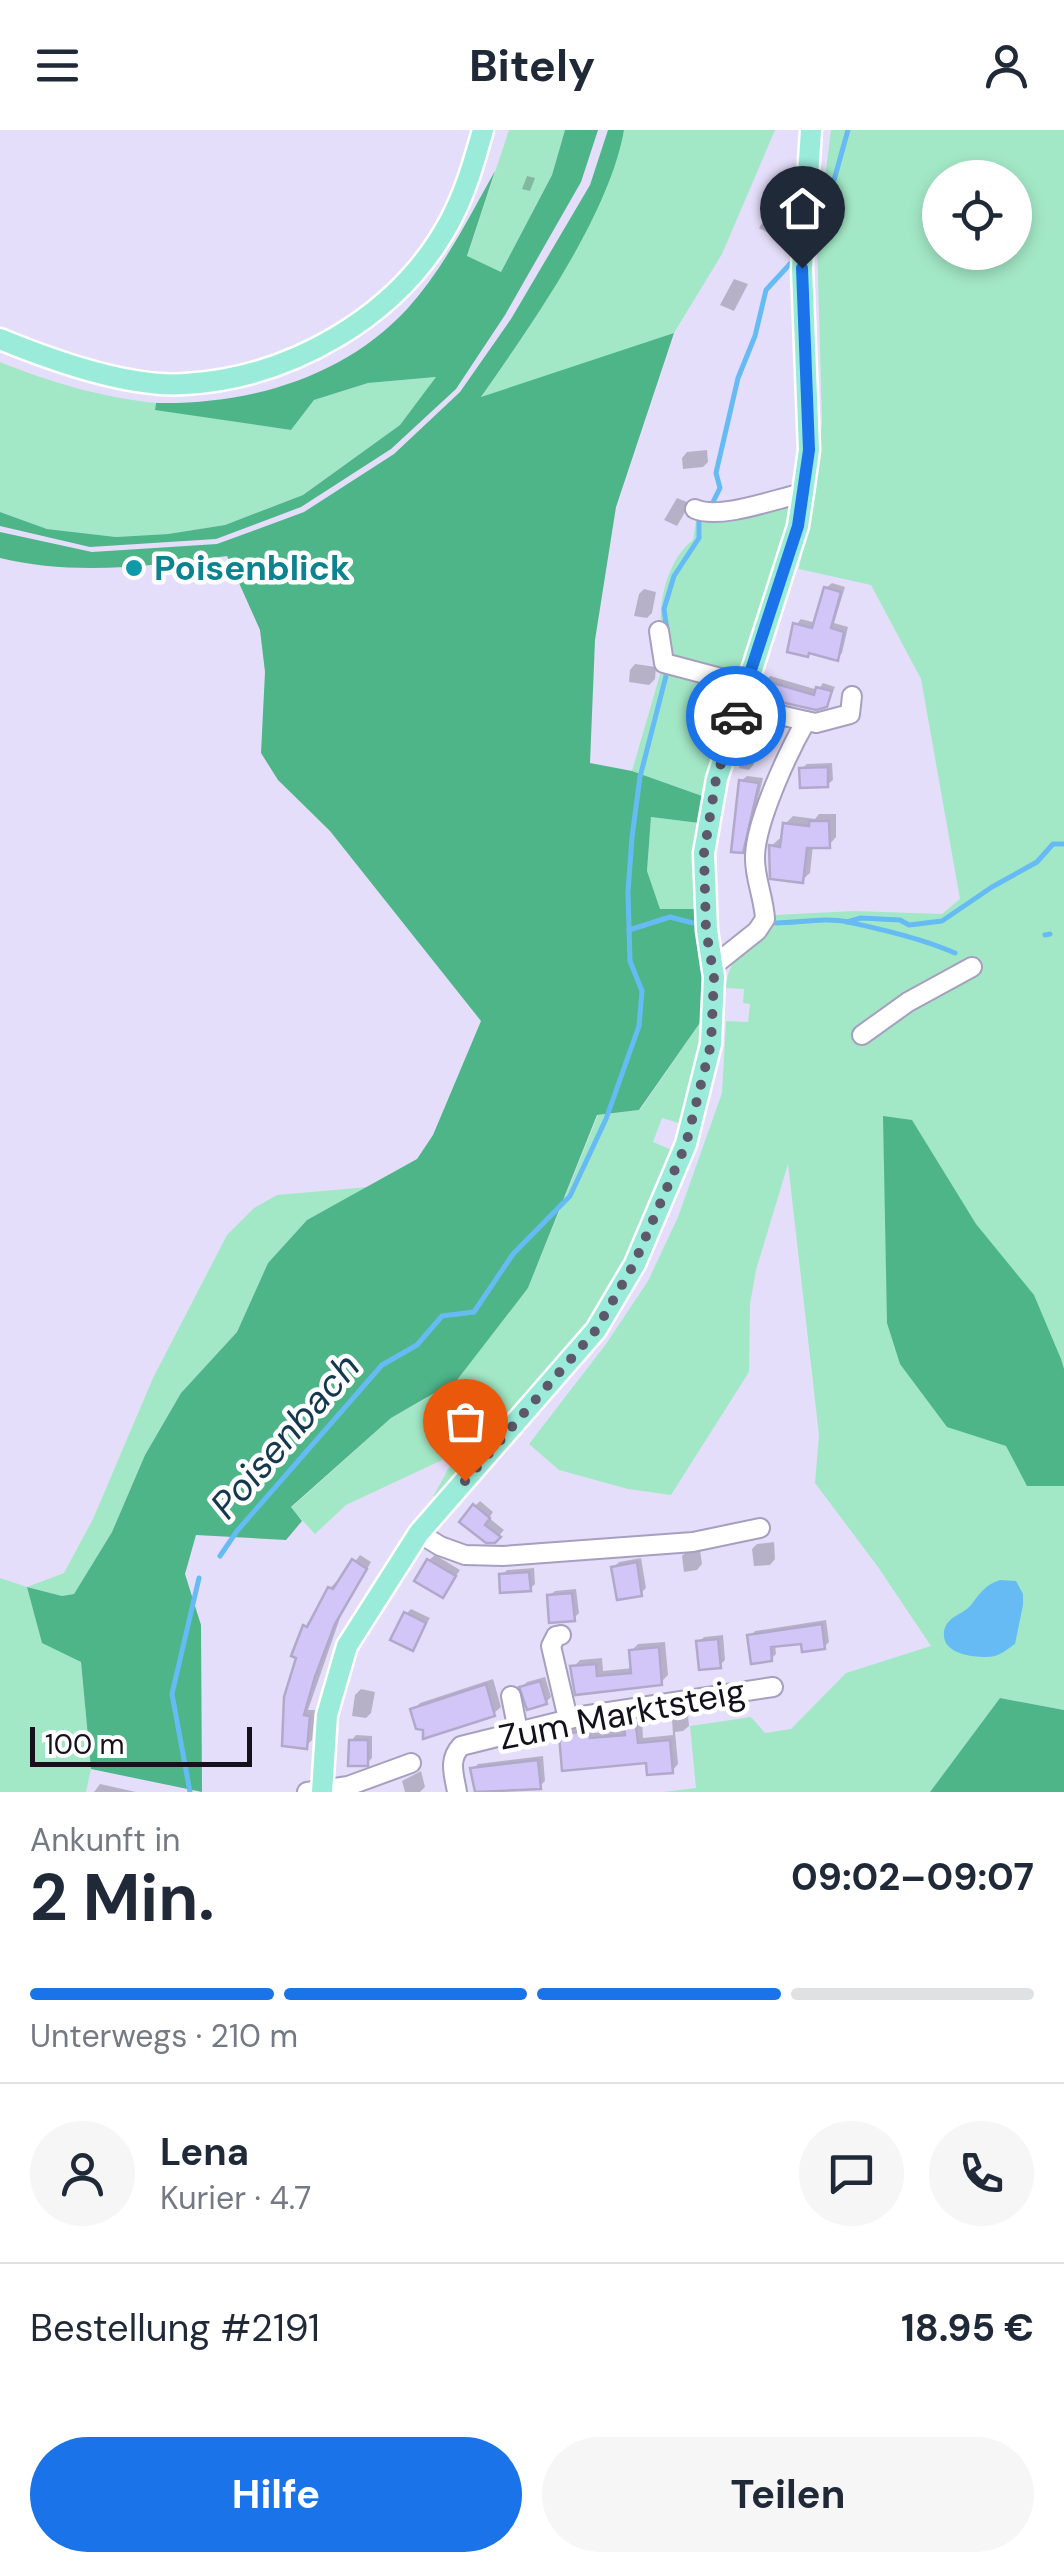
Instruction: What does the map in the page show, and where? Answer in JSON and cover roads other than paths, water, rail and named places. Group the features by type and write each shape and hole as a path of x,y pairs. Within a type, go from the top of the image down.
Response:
{"main road":[{"path":"0,340 113,376 183,384 263,370 336,340 376,308 428,254 462,195 483,130"},
{"path":"322,1791 327,1714 347,1646 419,1534 596,1330 634,1264 686,1144 711,1044 713,966 706,930 704,853 716,779 798,526 809,450 802,268 811,130"}],"street":[{"path":"700,511 802,493"},
{"path":"659,632 664,663 747,685"},
{"path":"740,706 816,723 850,714 852,696"},
{"path":"713,966 766,919 754,858 776,780 806,722"},
{"path":"862,1035 908,1002 972,966"},
{"path":"419,1534 464,1554 503,1556 694,1542 760,1528"},
{"path":"562,1634 556,1636 551,1646 568,1719"},
{"name":"Zum Marktsteig","path":"457,1792 452,1764 461,1746 568,1719 773,1686"},
{"path":"510,1696 518,1732"},
{"path":"306,1792 348,1786 411,1764"}],"water":[{"path":"1000,1580 1016,1581 1023,1594 1015,1644 988,1657 955,1651 945,1640 948,1622"}],"waterway":[{"name":"Poisenbach","path":"817,241 848,130"},
{"name":"Poisenbach","path":"711,506 720,488 716,473 738,378 755,336 766,290 790,264"},
{"name":"Poisenbach","path":"667,630 664,609 674,576 699,538 699,517"},
{"name":"Poisenbach","path":"220,1556 237,1531 382,1365 417,1345 442,1316 474,1312 513,1254 570,1196 606,1119 639,1026 642,991 630,961 628,892 632,837 640,777 667,672"},
{"path":"847,922 861,918 900,920 909,925 942,921 1037,862 1053,844 1064,844"},
{"path":"629,930 670,917 693,923"},
{"path":"776,923 848,922 955,953"},
{"path":"1045,935 1050,934"},
{"name":"Poisenbach","path":"190,1792 172,1694 199,1578"}],"place":[{"name":"Poisenblick","path":"134,568"}]}
